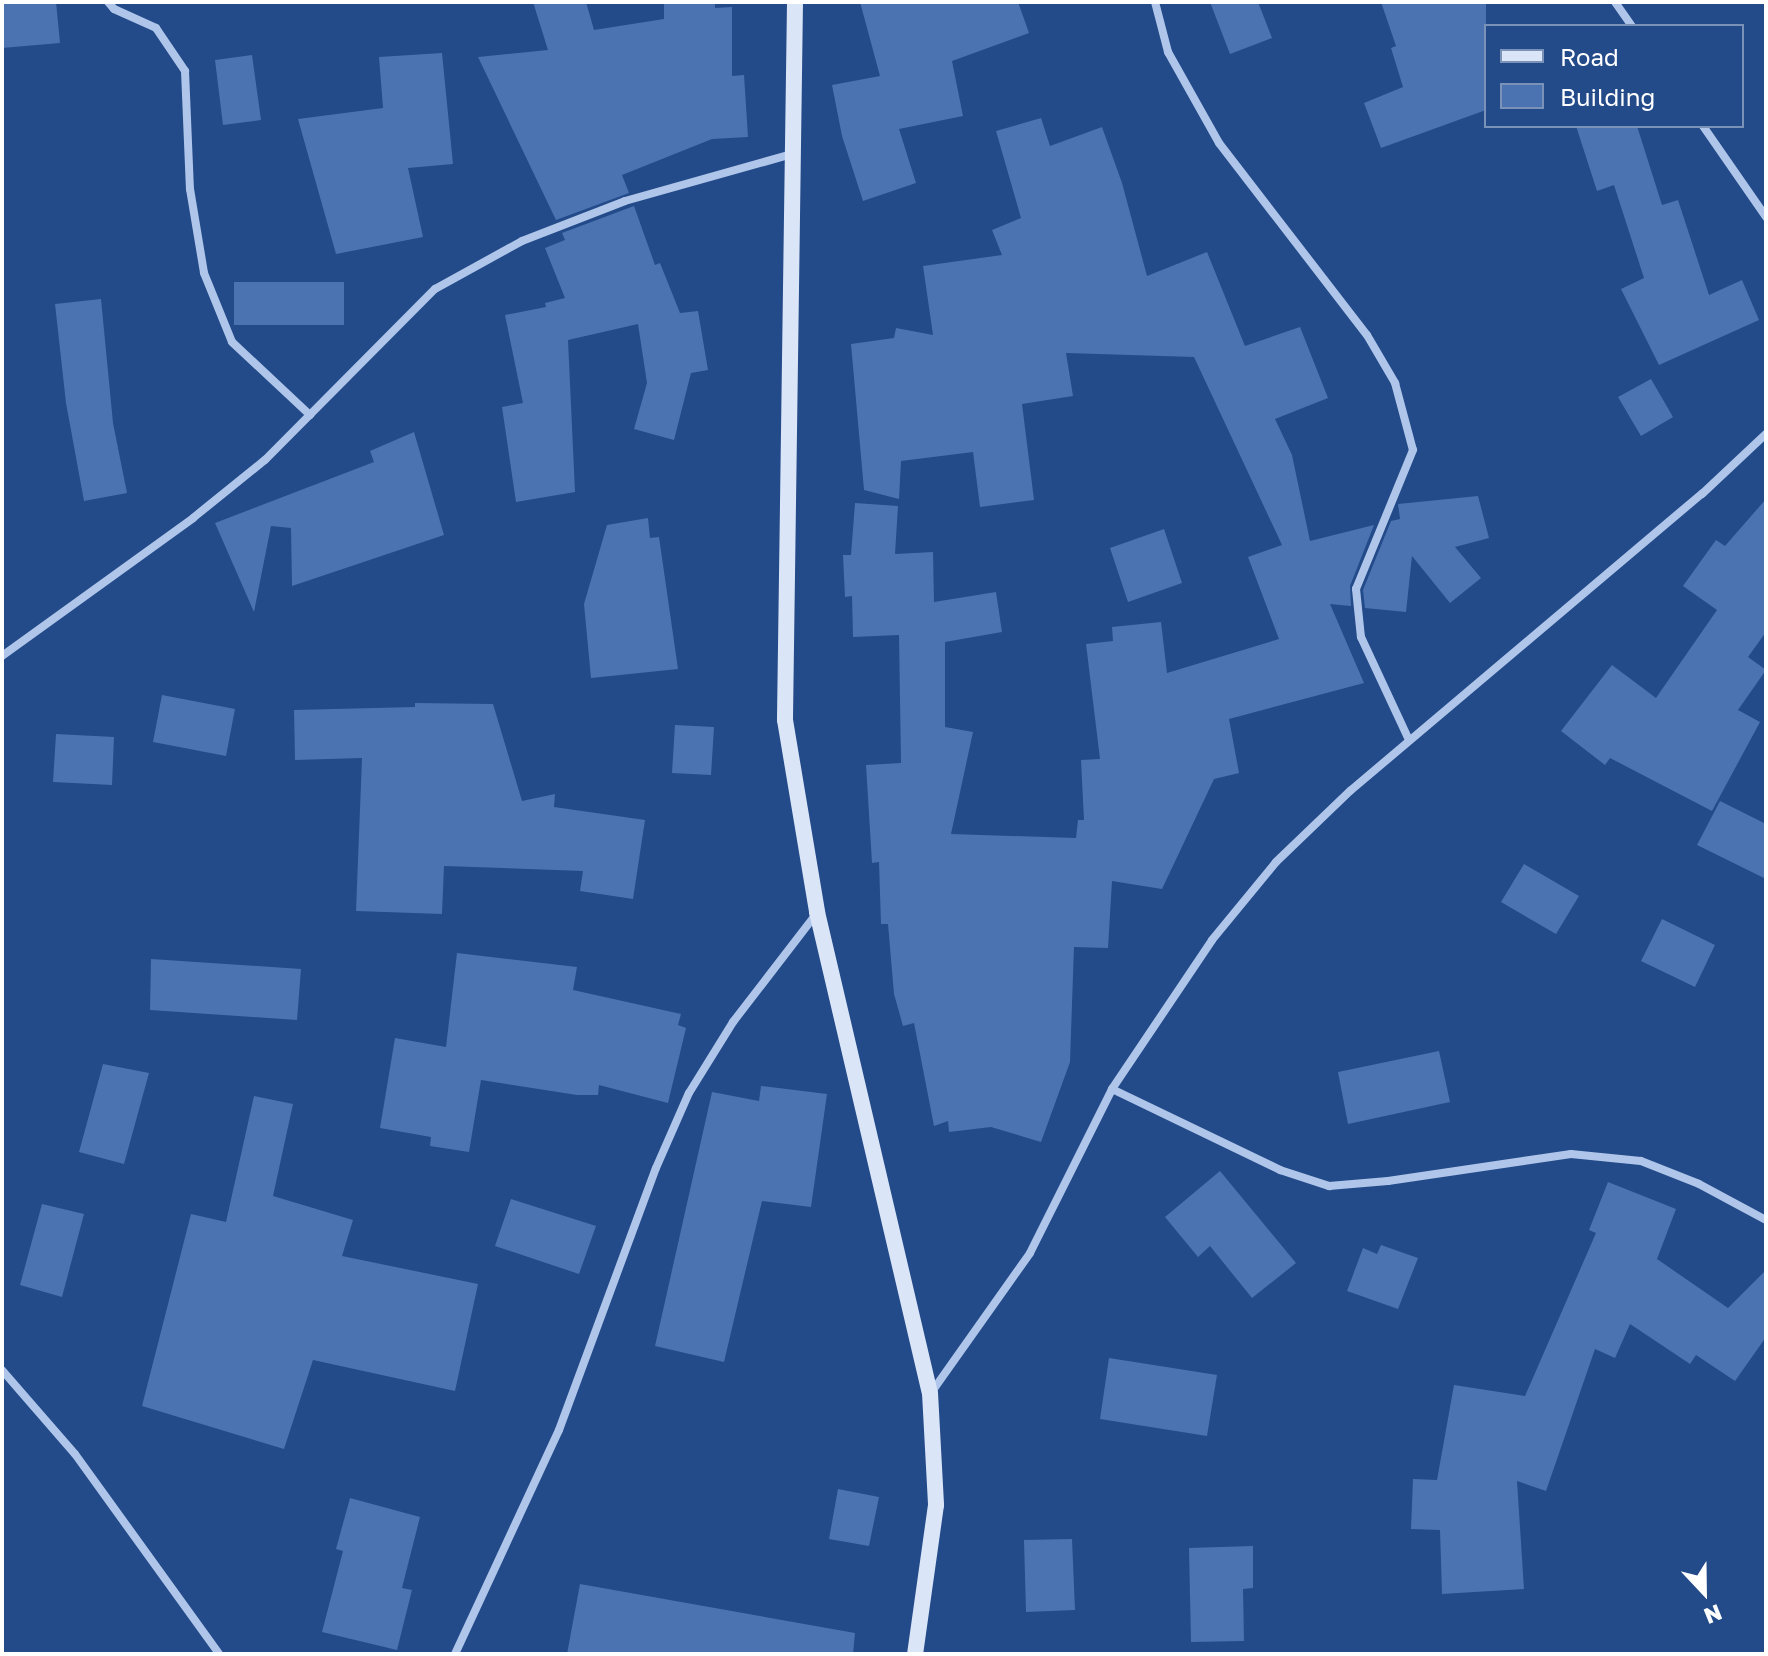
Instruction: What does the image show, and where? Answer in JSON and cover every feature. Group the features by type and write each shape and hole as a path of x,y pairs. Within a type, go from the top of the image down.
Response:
{"street":[{"path":"108,2 114,9 156,28 185,71 190,189 204,273 232,342 310,415"},
{"path":"795,2 785,720 799,823 817,912 930,1393 936,1505 915,1654"},
{"path":"1155,2 1168,52 1219,143 1367,335 1395,383 1413,450 1356,589 1361,637 1409,740"},
{"path":"1615,2 1631,24"},
{"path":"1704,128 1766,217"},
{"path":"2,656 193,518 265,460 435,289 522,241 625,201 793,154"},
{"path":"930,1393 1030,1253 1112,1089 1212,940 1276,862 1409,740 1702,494 1766,434"},
{"path":"455,1654 559,1430 656,1168 689,1093 733,1022 817,912"},
{"path":"1112,1089 1280,1170 1329,1186 1388,1181 1571,1154 1641,1161 1699,1184 1766,1220"},
{"path":"2,1370 75,1454 219,1654"}],"building":[{"path":"2,2 56,2 60,43 2,48"},
{"path":"533,2 586,2 594,30 664,19 664,2 715,2 715,8 732,7 732,76 744,75 748,137 712,139 622,175 629,193 556,220 478,57 548,50"},
{"path":"860,2 1018,2 1029,33 952,61 963,116 899,129 916,183 863,201 842,136 832,85 880,76"},
{"path":"1210,2 1258,2 1272,38 1230,54"},
{"path":"1381,2 1486,2 1484,111 1381,148 1364,103 1403,87 1391,48 1396,46"},
{"path":"442,53 453,164 408,168 423,237 336,254 298,119 383,108 379,57"},
{"path":"252,55 261,120 223,125 215,60"},
{"path":"1041,118 1050,146 1102,127 1122,183 1147,276 1207,252 1245,346 1300,327 1328,398 1275,419 1292,455 1310,541 1374,525 1350,586 1351,606 1330,604 1364,683 1229,719 1239,773 1214,779 1162,889 1112,881 1108,948 1074,947 1070,1062 1041,1142 991,1127 949,1132 948,1121 934,1126 914,1023 903,1026 894,994 888,924 881,924 879,862 872,863 866,765 901,763 899,635 853,637 852,596 845,597 843,555 851,555 855,503 898,506 895,554 933,552 934,602 996,592 1002,632 945,642 945,727 973,732 951,834 1076,838 1078,820 1084,820 1081,760 1100,759 1086,644 1113,641 1112,627 1161,622 1167,673 1279,639 1248,557 1282,545 1194,357 1066,353 1073,396 1022,404 1034,500 980,507 973,452 901,461 899,499 864,490 851,344 894,338 896,328 933,335 923,266 1002,255 992,230 1021,218 996,131"},
{"path":"1577,128 1638,128 1662,205 1678,200 1709,295 1742,280 1759,320 1659,365 1621,289 1644,278 1614,185 1597,191"},
{"path":"634,206 655,265 660,263 680,313 698,311 708,370 691,373 674,440 634,429 647,383 638,324 568,340 575,492 516,502 502,407 523,403 505,315 546,307 545,303 565,298 545,248 565,240 562,233"},
{"path":"234,282 344,282 344,325 234,325"},
{"path":"101,299 113,423 127,493 84,501 66,403 55,304"},
{"path":"1651,379 1673,417 1641,436 1618,397"},
{"path":"414,432 444,535 292,586 291,528 271,526 254,612 215,523 374,462 370,451"},
{"path":"1478,496 1489,538 1455,547 1481,578 1450,603 1412,556 1406,612 1365,608 1363,590 1391,521 1400,519 1398,504"},
{"path":"1766,499 1766,632 1748,657 1766,670 1738,710 1760,722 1712,811 1610,758 1605,765 1561,731 1612,665 1656,698 1717,610 1683,586 1716,540 1725,546"},
{"path":"648,518 650,538 659,537 678,669 591,678 584,604 607,525"},
{"path":"1164,529 1182,583 1128,602 1110,548"},
{"path":"162,695 235,709 226,756 153,742"},
{"path":"415,703 493,704 522,801 555,794 554,807 645,820 633,899 580,891 583,871 444,866 442,914 356,911 362,758 295,760 294,710 415,707"},
{"path":"675,725 714,727 711,775 672,773"},
{"path":"56,734 114,737 112,785 53,782"},
{"path":"1720,801 1766,824 1766,879 1697,845"},
{"path":"1524,864 1579,896 1556,934 1501,902"},
{"path":"1662,919 1715,945 1695,987 1641,961"},
{"path":"457,953 577,967 573,990 681,1014 678,1025 686,1028 668,1103 599,1085 598,1095 577,1095 481,1080 469,1152 430,1146 431,1137 380,1128 395,1038 446,1047"},
{"path":"151,959 301,969 297,1020 150,1010"},
{"path":"1439,1051 1450,1102 1348,1124 1338,1072"},
{"path":"103,1064 149,1073 124,1164 79,1152"},
{"path":"761,1086 827,1094 811,1207 762,1201 724,1362 655,1346 712,1092 759,1101"},
{"path":"254,1096 293,1104 273,1196 353,1220 342,1256 478,1284 455,1391 313,1360 284,1449 142,1406 191,1214 226,1222"},
{"path":"1220,1171 1296,1263 1252,1298 1210,1246 1198,1257 1165,1217"},
{"path":"1608,1182 1676,1209 1657,1259 1728,1308 1766,1270 1766,1337 1735,1381 1696,1355 1690,1364 1630,1324 1615,1358 1595,1349 1546,1491 1517,1481 1524,1589 1442,1594 1440,1530 1411,1529 1413,1479 1437,1480 1454,1385 1525,1396 1596,1233 1589,1230"},
{"path":"511,1199 596,1226 579,1274 495,1246"},
{"path":"42,1204 84,1214 62,1297 20,1285"},
{"path":"1381,1245 1418,1258 1398,1309 1347,1291 1363,1248 1377,1254"},
{"path":"1109,1358 1217,1375 1207,1436 1100,1419"},
{"path":"838,1489 879,1497 869,1546 829,1539"},
{"path":"350,1498 420,1517 402,1588 412,1590 397,1650 322,1632 343,1551 336,1549"},
{"path":"1072,1539 1075,1610 1026,1612 1024,1540"},
{"path":"1253,1546 1253,1588 1243,1589 1244,1641 1191,1642 1189,1548"},
{"path":"580,1584 855,1633 853,1654 567,1654"}]}
